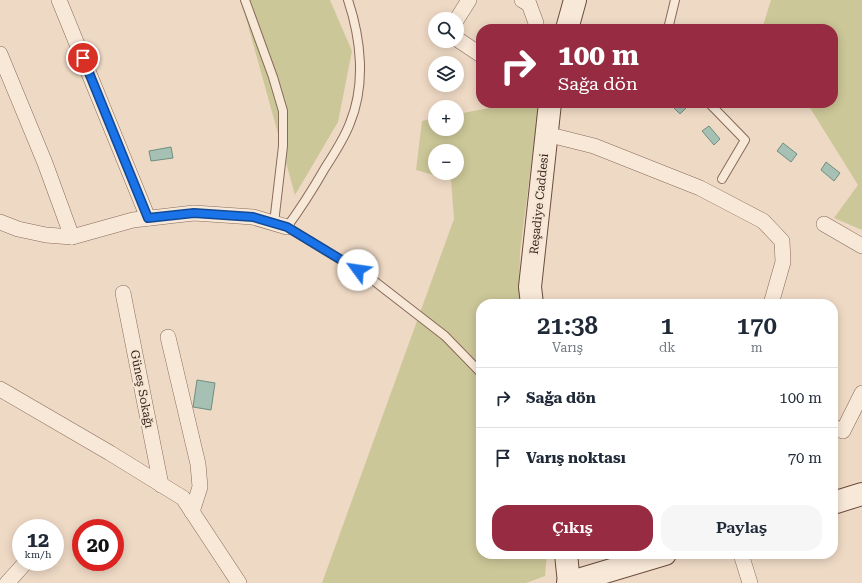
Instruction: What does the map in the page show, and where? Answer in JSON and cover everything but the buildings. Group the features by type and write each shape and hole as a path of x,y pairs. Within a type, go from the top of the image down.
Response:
{"street":[{"path":"59,0 148,218"},
{"path":"461,12 469,0"},
{"path":"522,0 529,4 536,24"},
{"path":"568,24 574,0"},
{"path":"464,44 476,52"},
{"path":"0,54 45,163 72,237"},
{"name":"Reşadiye Caddesi","path":"531,299 530,287 549,108"},
{"path":"546,134 594,146 700,188 763,221 782,241 783,262 772,299"},
{"path":"0,222 18,229 46,235 72,237 132,220 194,213 253,217 280,225"},
{"path":"824,224 862,246"},
{"name":"Güneş Sokağı","path":"122,293 161,484"},
{"path":"168,337 198,464 200,487 192,512"},
{"path":"0,389 110,453 183,498 239,583"},
{"path":"838,430 843,431 862,393"},
{"path":"838,501 862,494"},
{"path":"566,559 568,583 648,559"},
{"path":"743,559 750,583"},
{"path":"7,583 18,571"}],"lane":[{"path":"245,0 273,77 282,111 283,146 280,225"},
{"path":"280,225 303,205 342,140 356,104 360,63 356,27 348,0"},
{"path":"669,24 675,0"},
{"path":"714,108 745,140 722,178"},
{"path":"280,225 369,277 444,336 476,368"}],"shaded area":[{"path":"241,0 330,0 352,51 338,122 295,195"},
{"path":"771,0 862,0 862,230 834,218 858,185 810,108 838,108 838,24 764,24"},
{"path":"490,108 538,108 520,252 519,299 476,299 476,559 547,559 545,576 526,583 322,583 454,219 451,180 464,180 464,144 428,144 428,173 416,170 422,121 428,120 428,136 464,136 464,113"},
{"path":"674,108 686,108 680,114"},
{"path":"709,126 720,139 714,145 702,131"},
{"path":"783,143 797,154 791,162 777,151"},
{"path":"171,147 173,158 151,161 149,151"},
{"path":"826,162 840,173 834,181 821,170"},
{"path":"197,380 215,383 211,410 193,407"}],"route":[{"path":"83,58 148,218 194,213 253,217 287,227 358,270"}]}
